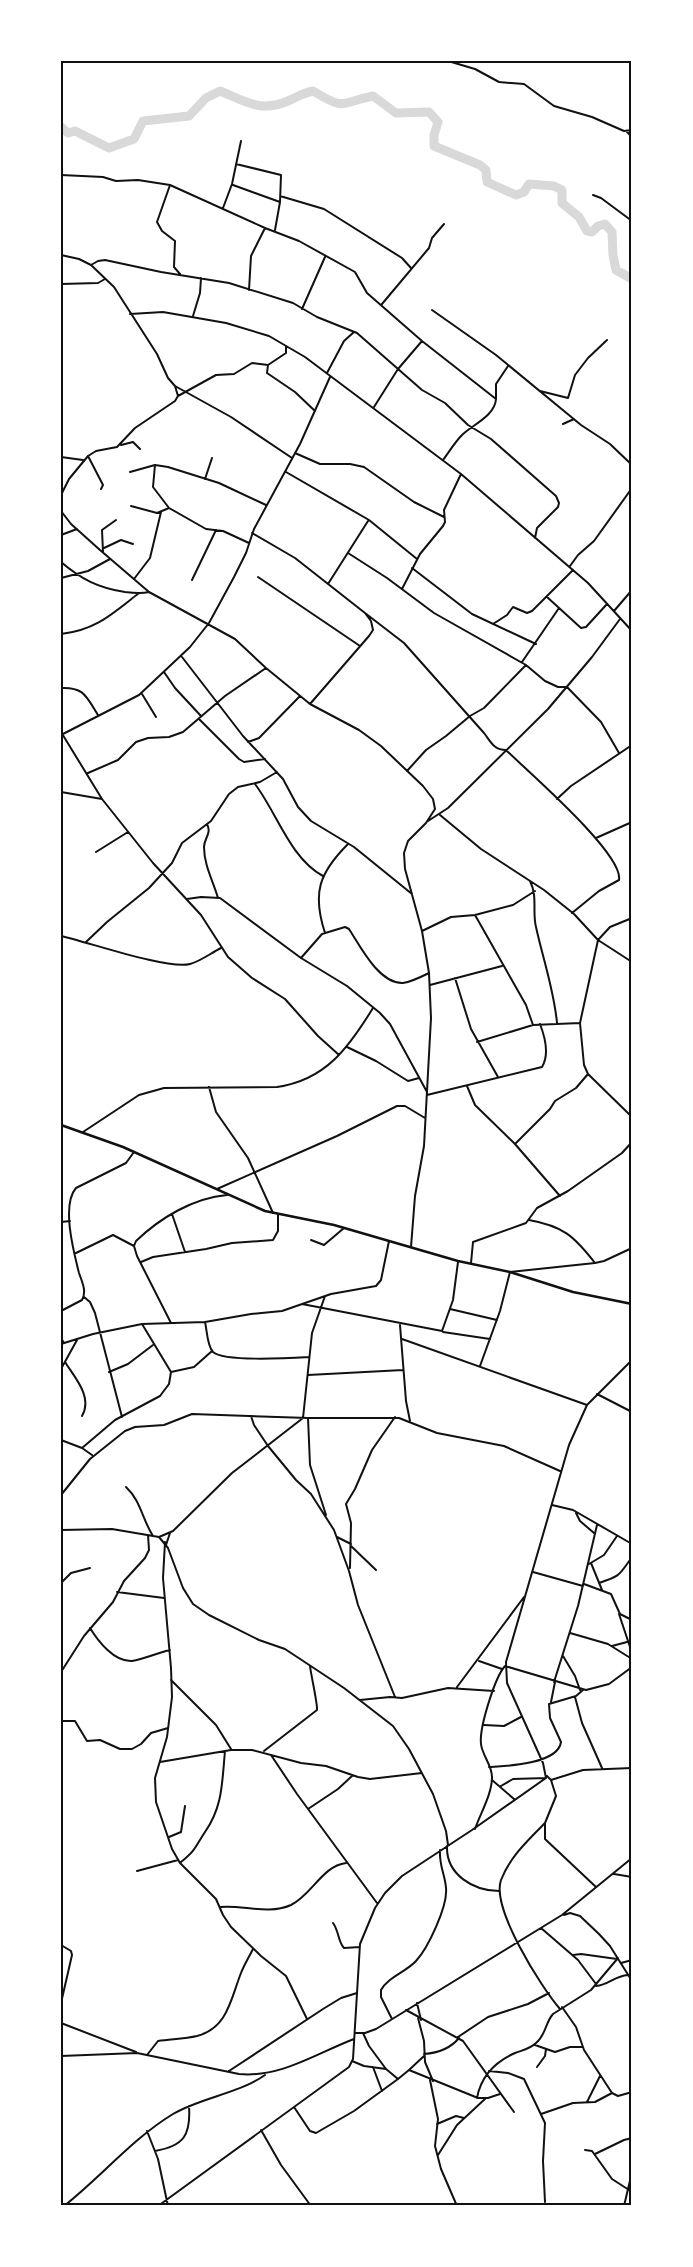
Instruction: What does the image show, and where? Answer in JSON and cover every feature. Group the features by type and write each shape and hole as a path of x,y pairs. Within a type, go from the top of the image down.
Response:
{"street":[{"path":"448,61 475,69 499,82 524,84 554,106 592,117 626,131 632,137"},
{"path":"626,131 632,130"},
{"path":"224,208 232,184 241,140"},
{"path":"236,164 281,176 280,202 274,230"},
{"path":"61,174 102,177 116,181 138,180 170,185 224,208 264,228 274,230 299,241 355,272 365,291 422,341 496,399"},
{"path":"232,184 280,202"},
{"path":"170,185 157,222 162,231 176,241 174,266 180,274"},
{"path":"593,195 601,198 632,221"},
{"path":"280,196 328,211 402,258 411,268"},
{"path":"381,305 428,248 432,238 444,224"},
{"path":"250,290 251,256 264,228"},
{"path":"61,255 91,265 106,279 120,296 157,354 168,378 175,386 231,417 292,458"},
{"path":"302,309 325,257"},
{"path":"91,265 102,260 228,283 289,302 354,332 422,390 445,403 473,428 491,440 558,498 558,507 537,528 535,538"},
{"path":"193,316 200,293 201,278"},
{"path":"61,284 98,283 106,279"},
{"path":"432,310 496,355 574,419 610,444 632,465"},
{"path":"130,314 163,312 226,322 269,336 286,345 327,373 461,474 573,570 632,631"},
{"path":"327,373 344,341 354,332"},
{"path":"538,390 568,398 576,375 588,358 607,340"},
{"path":"374,408 398,369 422,341"},
{"path":"119,446 135,428 178,396 216,375 234,374 250,363 268,365 286,353 286,345"},
{"path":"268,365 269,374 295,392 315,411"},
{"path":"443,460 462,436 485,417 495,403 496,384 508,366"},
{"path":"331,376 295,453 252,534 234,577 209,623 181,656 141,693 61,734 102,799 163,874 205,920 221,948 246,973 284,999 318,1036 339,1055"},
{"path":"175,386 178,396"},
{"path":"563,424 574,419"},
{"path":"61,495 69,479 83,460 96,451 133,442 140,449"},
{"path":"295,453 320,464 350,464 364,467 414,502 444,516"},
{"path":"88,456 103,486 101,489"},
{"path":"61,457 83,460"},
{"path":"205,478 212,458"},
{"path":"155,465 153,487 169,508 200,526 229,533 249,543"},
{"path":"130,472 155,465 205,478 267,506"},
{"path":"285,472 369,520 417,559"},
{"path":"401,590 417,559 444,526 446,503 461,474"},
{"path":"569,567 578,555 594,541 632,488"},
{"path":"131,506 161,512 169,508"},
{"path":"61,512 102,553 149,592 171,606 209,623 235,639 266,668 310,704 359,730 423,786 435,802 435,809 426,823"},
{"path":"134,579 152,551 161,512"},
{"path":"102,553 104,548 102,530 116,520"},
{"path":"328,584 369,520"},
{"path":"61,535 77,529"},
{"path":"192,580 216,530"},
{"path":"252,534 295,558 404,643 495,748 506,750 596,838 613,862 620,878 572,912"},
{"path":"104,548 121,540 133,544"},
{"path":"348,553 434,613 526,665 552,686 567,687 601,722 619,753"},
{"path":"61,578 77,575 110,559"},
{"path":"61,562 77,575 96,586 139,593 149,592"},
{"path":"412,568 472,614 536,644"},
{"path":"494,624 507,616 513,607 530,612 573,570"},
{"path":"258,577 360,646"},
{"path":"614,611 632,590"},
{"path":"61,634 84,630 94,626 139,593"},
{"path":"547,597 583,628 607,604"},
{"path":"521,662 536,644 559,608"},
{"path":"310,704 373,630 371,621 366,613"},
{"path":"411,1247 415,1196 424,1146 431,1018 429,973 422,931 405,868 404,853 408,841 426,823 439,814 548,709 620,618"},
{"path":"181,656 248,742 278,772 298,807 311,821 348,844 412,894"},
{"path":"407,771 426,750 469,717 484,708 526,665"},
{"path":"87,773 118,760 136,742 148,738 177,735 217,701 266,668"},
{"path":"164,672 175,688 239,759 251,762 265,759"},
{"path":"61,688 80,690 98,714"},
{"path":"141,693 156,717"},
{"path":"248,742 259,738 300,696"},
{"path":"557,799 571,786 632,746"},
{"path":"86,942 107,922 150,888 172,863 182,843 215,817 229,794 238,787 254,784 278,772"},
{"path":"254,784 303,859 315,872 323,876"},
{"path":"61,792 102,799"},
{"path":"439,814 481,849 529,879 572,912 598,940 632,962"},
{"path":"596,838 632,822"},
{"path":"207,824 210,831 204,846 209,876 218,898 302,958 341,982 373,1008 397,1036 427,1093"},
{"path":"96,852 128,832"},
{"path":"324,933 319,901 323,876 333,860 348,844"},
{"path":"529,879 535,891 535,922 552,990 557,1022"},
{"path":"422,931 448,917 474,915 513,906 535,891"},
{"path":"187,900 218,898"},
{"path":"474,915 526,1005 533,1025"},
{"path":"632,918 610,927 598,940 580,1023 584,1065 588,1074 632,1117"},
{"path":"302,958 317,938 324,933 342,927 349,929 370,962 394,982 403,983 429,973"},
{"path":"61,936 145,958 189,965 221,948"},
{"path":"430,985 503,966"},
{"path":"455,978 466,1018 477,1042 498,1076"},
{"path":"83,1132 148,1091 164,1088 238,1086 263,1088 291,1085 308,1078 347,1047 373,1008"},
{"path":"477,1042 533,1025 557,1022 580,1023"},
{"path":"427,1093 467,1086 498,1076 542,1067 545,1060 546,1043 540,1024"},
{"path":"347,1047 376,1061 408,1081 419,1078"},
{"path":"515,1144 554,1103 576,1088 588,1074"},
{"path":"467,1086 475,1105 515,1144 560,1196"},
{"path":"209,1087 216,1112 255,1172 273,1213"},
{"path":"215,1189 337,1136 397,1106 405,1106 425,1118"},
{"path":"61,1125 134,1152 227,1195 273,1213 344,1228 458,1261 510,1272 573,1292 632,1304"},
{"path":"471,1263 474,1242 522,1225 537,1208 560,1196 622,1153 632,1142"},
{"path":"61,1311 79,1302 84,1297 85,1292 75,1254 70,1221 70,1198 76,1188 126,1163 134,1152"},
{"path":"134,1246 141,1236 172,1214 204,1199 227,1195"},
{"path":"172,1214 185,1252"},
{"path":"140,1262 153,1257 232,1243 273,1240 278,1231 278,1214"},
{"path":"528,1220 557,1227 580,1244 595,1263"},
{"path":"61,1222 70,1221"},
{"path":"311,1240 324,1245 344,1228"},
{"path":"75,1254 113,1235 134,1246 140,1262 171,1322"},
{"path":"61,1338 63,1344 99,1333 142,1324 205,1322 286,1310 325,1296 378,1284 381,1280 389,1240"},
{"path":"510,1272 595,1263 632,1248"},
{"path":"442,1331 455,1293 458,1261"},
{"path":"480,1366 497,1320 510,1272"},
{"path":"307,2020 286,1976 253,1948 225,1919 216,1899 179,1862 168,1837 156,1802 154,1790 168,1727 171,1680 163,1578 165,1543 170,1533 232,1473 303,1418 312,1333 325,1296"},
{"path":"84,1297 94,1310 122,1417"},
{"path":"302,1304 320,1310 490,1339"},
{"path":"450,1309 497,1320"},
{"path":"205,1322 212,1351 217,1354 254,1359 310,1357"},
{"path":"82,1448 122,1417 160,1396 169,1384 172,1372 142,1324"},
{"path":"400,1324 406,1406 410,1421"},
{"path":"402,1339 587,1405"},
{"path":"61,1369 77,1340"},
{"path":"109,1372 128,1364 153,1344"},
{"path":"172,1372 196,1366 212,1351"},
{"path":"475,1828 492,1780 481,1746 484,1725 494,1691 505,1666 569,1444 587,1405 632,1360"},
{"path":"65,1362 84,1396 82,1416"},
{"path":"308,1375 403,1370"},
{"path":"597,1394 632,1412"},
{"path":"61,1495 93,1456 121,1434 135,1427 164,1425 192,1414 303,1418 395,1417 410,1421 437,1433 504,1446 560,1471"},
{"path":"251,1416 254,1425 268,1446 296,1480 311,1494 337,1537 349,1570 358,1605 395,1697"},
{"path":"349,1570 351,1523 346,1504 355,1489 372,1450 395,1417"},
{"path":"308,1418 310,1465 326,1517"},
{"path":"61,1440 82,1448 93,1456"},
{"path":"126,1488 139,1503 143,1520 153,1536"},
{"path":"552,1505 575,1512 632,1544"},
{"path":"575,1512 580,1522 594,1533"},
{"path":"489,1767 510,1766 541,1760 561,1746 550,1718 548,1707 590,1563 594,1533 597,1525"},
{"path":"61,1530 112,1529 159,1537 170,1533"},
{"path":"61,1672 90,1628 106,1613 117,1592 147,1555 148,1535"},
{"path":"590,1563 604,1555 617,1536"},
{"path":"159,1537 165,1543 184,1588 193,1604 209,1615 259,1640 285,1649 360,1700 393,1726 422,1773 442,1816 449,1860 467,1883 482,1890 499,1891"},
{"path":"337,1537 351,1545 376,1570"},
{"path":"599,1583 620,1574 632,1557"},
{"path":"590,1563 602,1590"},
{"path":"61,1583 71,1573 90,1568"},
{"path":"533,1572 602,1590 613,1596 632,1653"},
{"path":"117,1592 165,1598"},
{"path":"457,1687 525,1597"},
{"path":"619,1613 632,1620"},
{"path":"90,1628 104,1646 124,1660 133,1660 170,1650"},
{"path":"570,1633 612,1646 632,1658"},
{"path":"612,1646 628,1642"},
{"path":"563,1655 581,1690"},
{"path":"478,1661 503,1669"},
{"path":"263,1751 318,1708 312,1686 310,1666"},
{"path":"505,1666 581,1690 610,1684 632,1666"},
{"path":"505,1666 507,1683 541,1760 546,1777"},
{"path":"171,1680 216,1725 231,1750"},
{"path":"360,1700 402,1698 457,1687 494,1691"},
{"path":"551,1702 575,1697 581,1690"},
{"path":"575,1697 582,1723 602,1768"},
{"path":"484,1725 504,1726 522,1716"},
{"path":"61,1721 75,1722 88,1741 100,1740 120,1750 132,1749 156,1730 168,1727"},
{"path":"159,1762 231,1750 263,1751 271,1755 302,1763 326,1766 353,1776 370,1779 422,1773"},
{"path":"137,1871 179,1862 197,1848 213,1822 220,1804 225,1751"},
{"path":"271,1755 377,1905"},
{"path":"551,1780 576,1772 602,1768 632,1768"},
{"path":"308,1809 338,1789 353,1776"},
{"path":"158,2206 261,2130 345,2072 352,2061 360,1946 377,1905 385,1893 402,1876 516,1800 546,1777"},
{"path":"501,1786 513,1779 546,1777 551,1780 556,1796 543,1830 546,1842 572,1863 596,1887"},
{"path":"492,1780 516,1800"},
{"path":"168,1837 181,1832 185,1806"},
{"path":"545,1823 519,1850 501,1881 499,1891 501,1905 518,1943 549,1993 576,2027 583,2046 600,2076 612,2093 618,2096 632,2092"},
{"path":"392,2019 381,1997 381,1990 386,1984 411,1966 420,1956 438,1925 443,1910 446,1888 440,1869 440,1850"},
{"path":"354,2033 363,2033 376,2029 518,1943 562,1915 632,1858"},
{"path":"220,1907 236,1906 266,1910 283,1908 299,1900 327,1872 339,1864 346,1863"},
{"path":"613,1874 632,1876"},
{"path":"562,1915 570,1913 580,1916 610,1946 632,1981"},
{"path":"333,1923 340,1934 342,1946 349,1948 360,1946"},
{"path":"541,1928 573,1955 588,1971 596,1985"},
{"path":"61,1945 71,1951 72,1955 61,2003"},
{"path":"147,2056 158,2041 197,2036 218,2024 229,2010 240,1974 253,1948"},
{"path":"573,1955 581,1954 617,1959"},
{"path":"477,2098 479,2085 486,2073 514,2054 535,2045 545,2032 549,2018 596,1985 617,1959"},
{"path":"621,1963 632,1960"},
{"path":"596,1985 604,1985 619,1976 629,1975"},
{"path":"228,2072 341,1998 357,1993"},
{"path":"294,2107 310,2132 316,2133 335,2124 382,2091 409,2070 424,2055 440,2052 452,2046 458,2038 488,2017 528,2004 549,1993"},
{"path":"418,2003 421,2020"},
{"path":"406,2010 421,2020 458,2038 466,2045 514,2112"},
{"path":"418,2018 424,2041 424,2055 432,2080 437,2113 434,2141 437,2156 440,2169 456,2206"},
{"path":"61,2023 147,2056 246,2075 267,2073 291,2067 354,2039"},
{"path":"363,2033 369,2046 386,2069 398,2079"},
{"path":"535,2045 559,2052 570,2047 583,2046"},
{"path":"537,2067 545,2056 546,2049"},
{"path":"61,2056 137,2053"},
{"path":"352,2061 386,2069"},
{"path":"373,2067 382,2091"},
{"path":"409,2070 477,2098 486,2098 500,2094"},
{"path":"489,2071 508,2073 524,2079 541,2114 546,2128 543,2147 545,2202"},
{"path":"64,2206 147,2132 189,2106 252,2082 267,2073"},
{"path":"587,2102 600,2076"},
{"path":"541,2114 572,2103 595,2102 612,2093"},
{"path":"437,2156 451,2133 486,2098"},
{"path":"155,2151 177,2144 186,2137 190,2118 189,2106"},
{"path":"437,2124 458,2115 464,2118"},
{"path":"261,2130 281,2165 311,2206"},
{"path":"147,2132 155,2151 168,2206"},
{"path":"595,2155 624,2140 632,2139"},
{"path":"585,2150 595,2155 612,2179 629,2190"},
{"path":"624,2206 632,2172"}],"waterway":[{"path":"61,127 68,133 75,131 109,148 134,139 143,121 189,116 206,98 220,91 245,102 261,106 278,104 313,91 332,101 343,104 373,96 396,113 429,112 438,122 434,135 434,146 480,165 486,170 487,182 516,195 524,192 529,184 554,186 562,190 562,203 579,217 587,231 592,232 598,226 605,224 612,232 616,270 632,279"}]}
